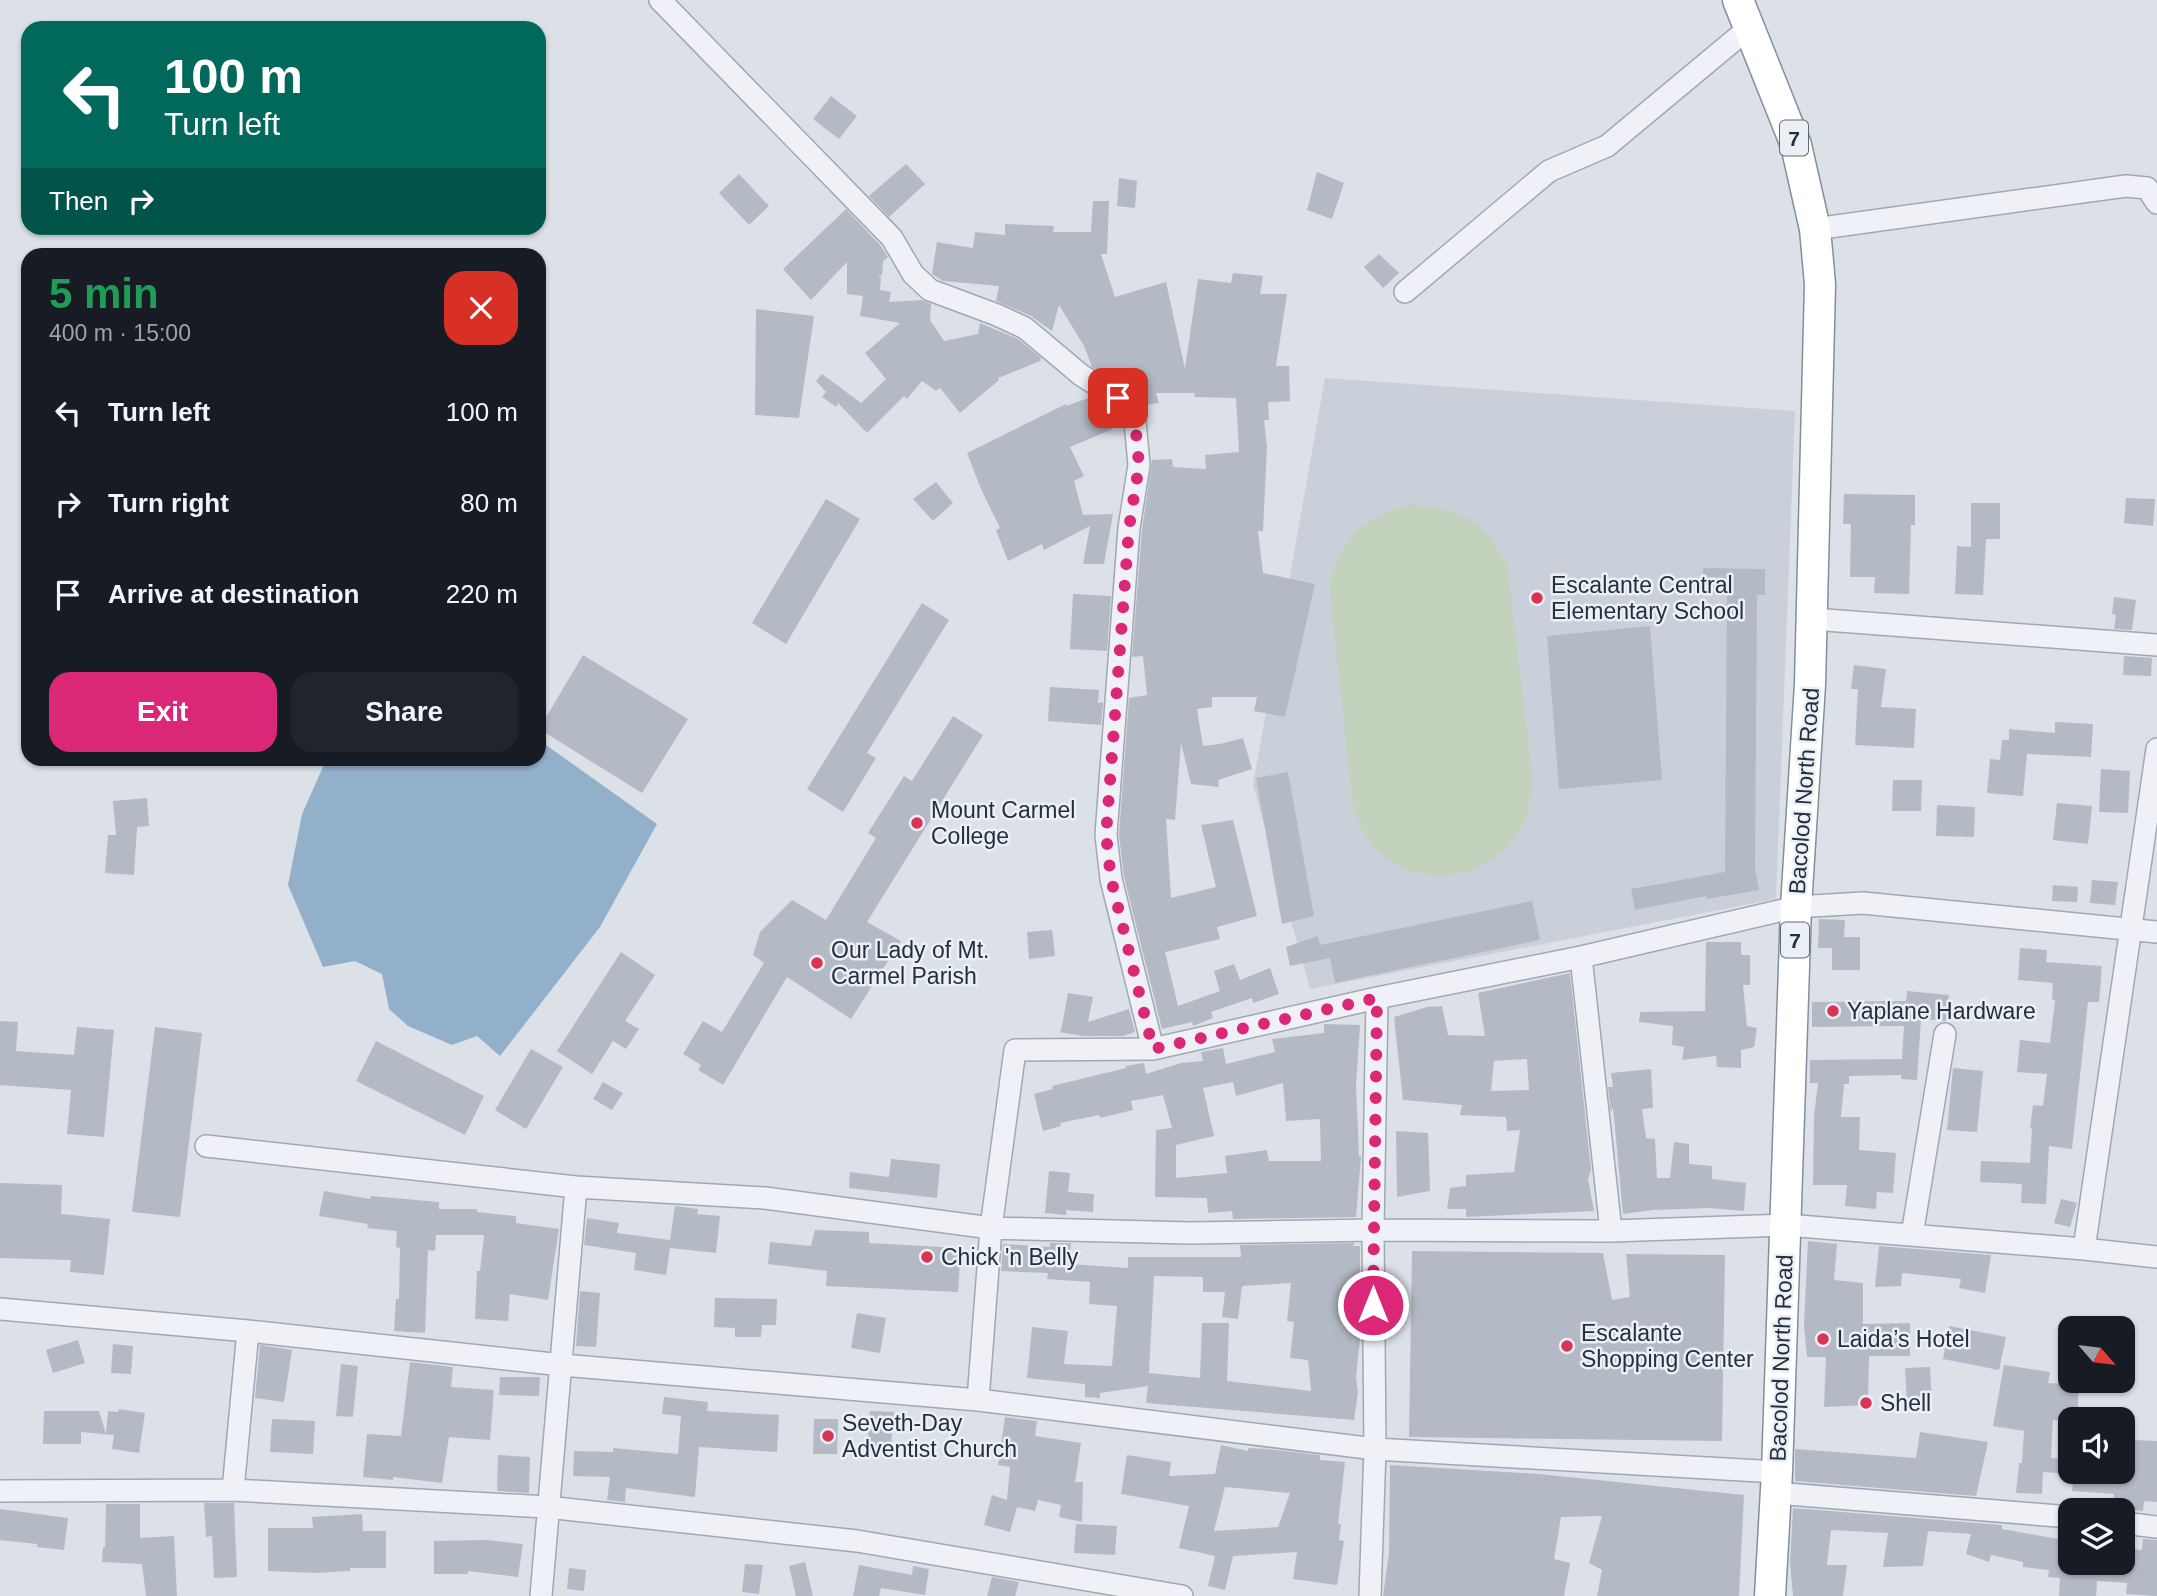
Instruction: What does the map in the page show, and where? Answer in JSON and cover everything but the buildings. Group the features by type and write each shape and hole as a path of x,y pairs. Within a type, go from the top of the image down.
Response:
{"highway":[{"name":"Bacolod North Road","path":"1738,0 1796,145 1815,229 1820,284 1812,618 1796,907 1777,1483 1770,1596"}],"street":[{"path":"660,0 892,238 914,274 930,290 1025,328 1081,375 1118,398 1135,421 1139,465 1129,528 1106,835 1111,879 1153,1049"},
{"path":"1405,292 1549,171 1607,146 1750,27"},
{"path":"1815,229 2126,186 2147,188 2157,203"},
{"path":"1812,618 2157,645"},
{"path":"2084,1249 2157,748"},
{"path":"978,1400 991,1228 1015,1050 1153,1049 1377,998 1581,957 1796,907 1863,903 2157,932"},
{"path":"1581,957 1611,1231"},
{"path":"1370,1596 1375,1449 1373,1230 1377,998"},
{"path":"1912,1235 1945,1034"},
{"path":"206,1146 576,1187 765,1198 991,1228 1190,1233 1373,1230 1611,1231 1786,1225 2157,1257"},
{"path":"541,1596 576,1187"},
{"path":"0,1309 248,1331 562,1365 978,1400 1375,1449 1777,1483 2058,1516"},
{"path":"233,1490 248,1331"},
{"path":"0,1491 233,1490 547,1507 857,1541 1182,1596"},
{"path":"2135,1525 2157,1527"}],"shaded area":[{"name":"Escalante Central Elementary School","path":"1325,378 1795,411 1776,899 1310,989 1253,785"}],"green space":[{"path":"1408,505 1442,509 1467,518 1488,536 1507,564 1533,781 1531,796 1523,824 1516,837 1503,851 1489,862 1455,874 1419,873 1386,858 1370,842 1353,810 1329,584 1341,554 1356,532 1378,517"}],"water":[{"path":"546,745 657,824 600,927 500,1056 477,1036 452,1045 408,1026 389,1009 382,974 355,961 323,967 288,885 302,814 323,766 546,766"}],"place":[{"name":"Escalante Central Elementary School","path":"1537,598"},
{"name":"Mount Carmel College","path":"917,823"},
{"name":"Our Lady of Mt. Carmel Parish","path":"817,963"},
{"name":"Yaplane Hardware","path":"1833,1011"},
{"name":"Chick 'n Belly","path":"927,1257"},
{"name":"Laida’s Hotel","path":"1823,1339"},
{"name":"Escalante Shopping Center","path":"1567,1346"},
{"name":"Shell","path":"1866,1403"},
{"name":"Seveth-Day Adventist Church","path":"828,1436"}],"route":[{"path":"1118,398 1135,421 1139,465 1129,528 1106,835 1111,879 1153,1049 1377,998 1373,1305"}]}
